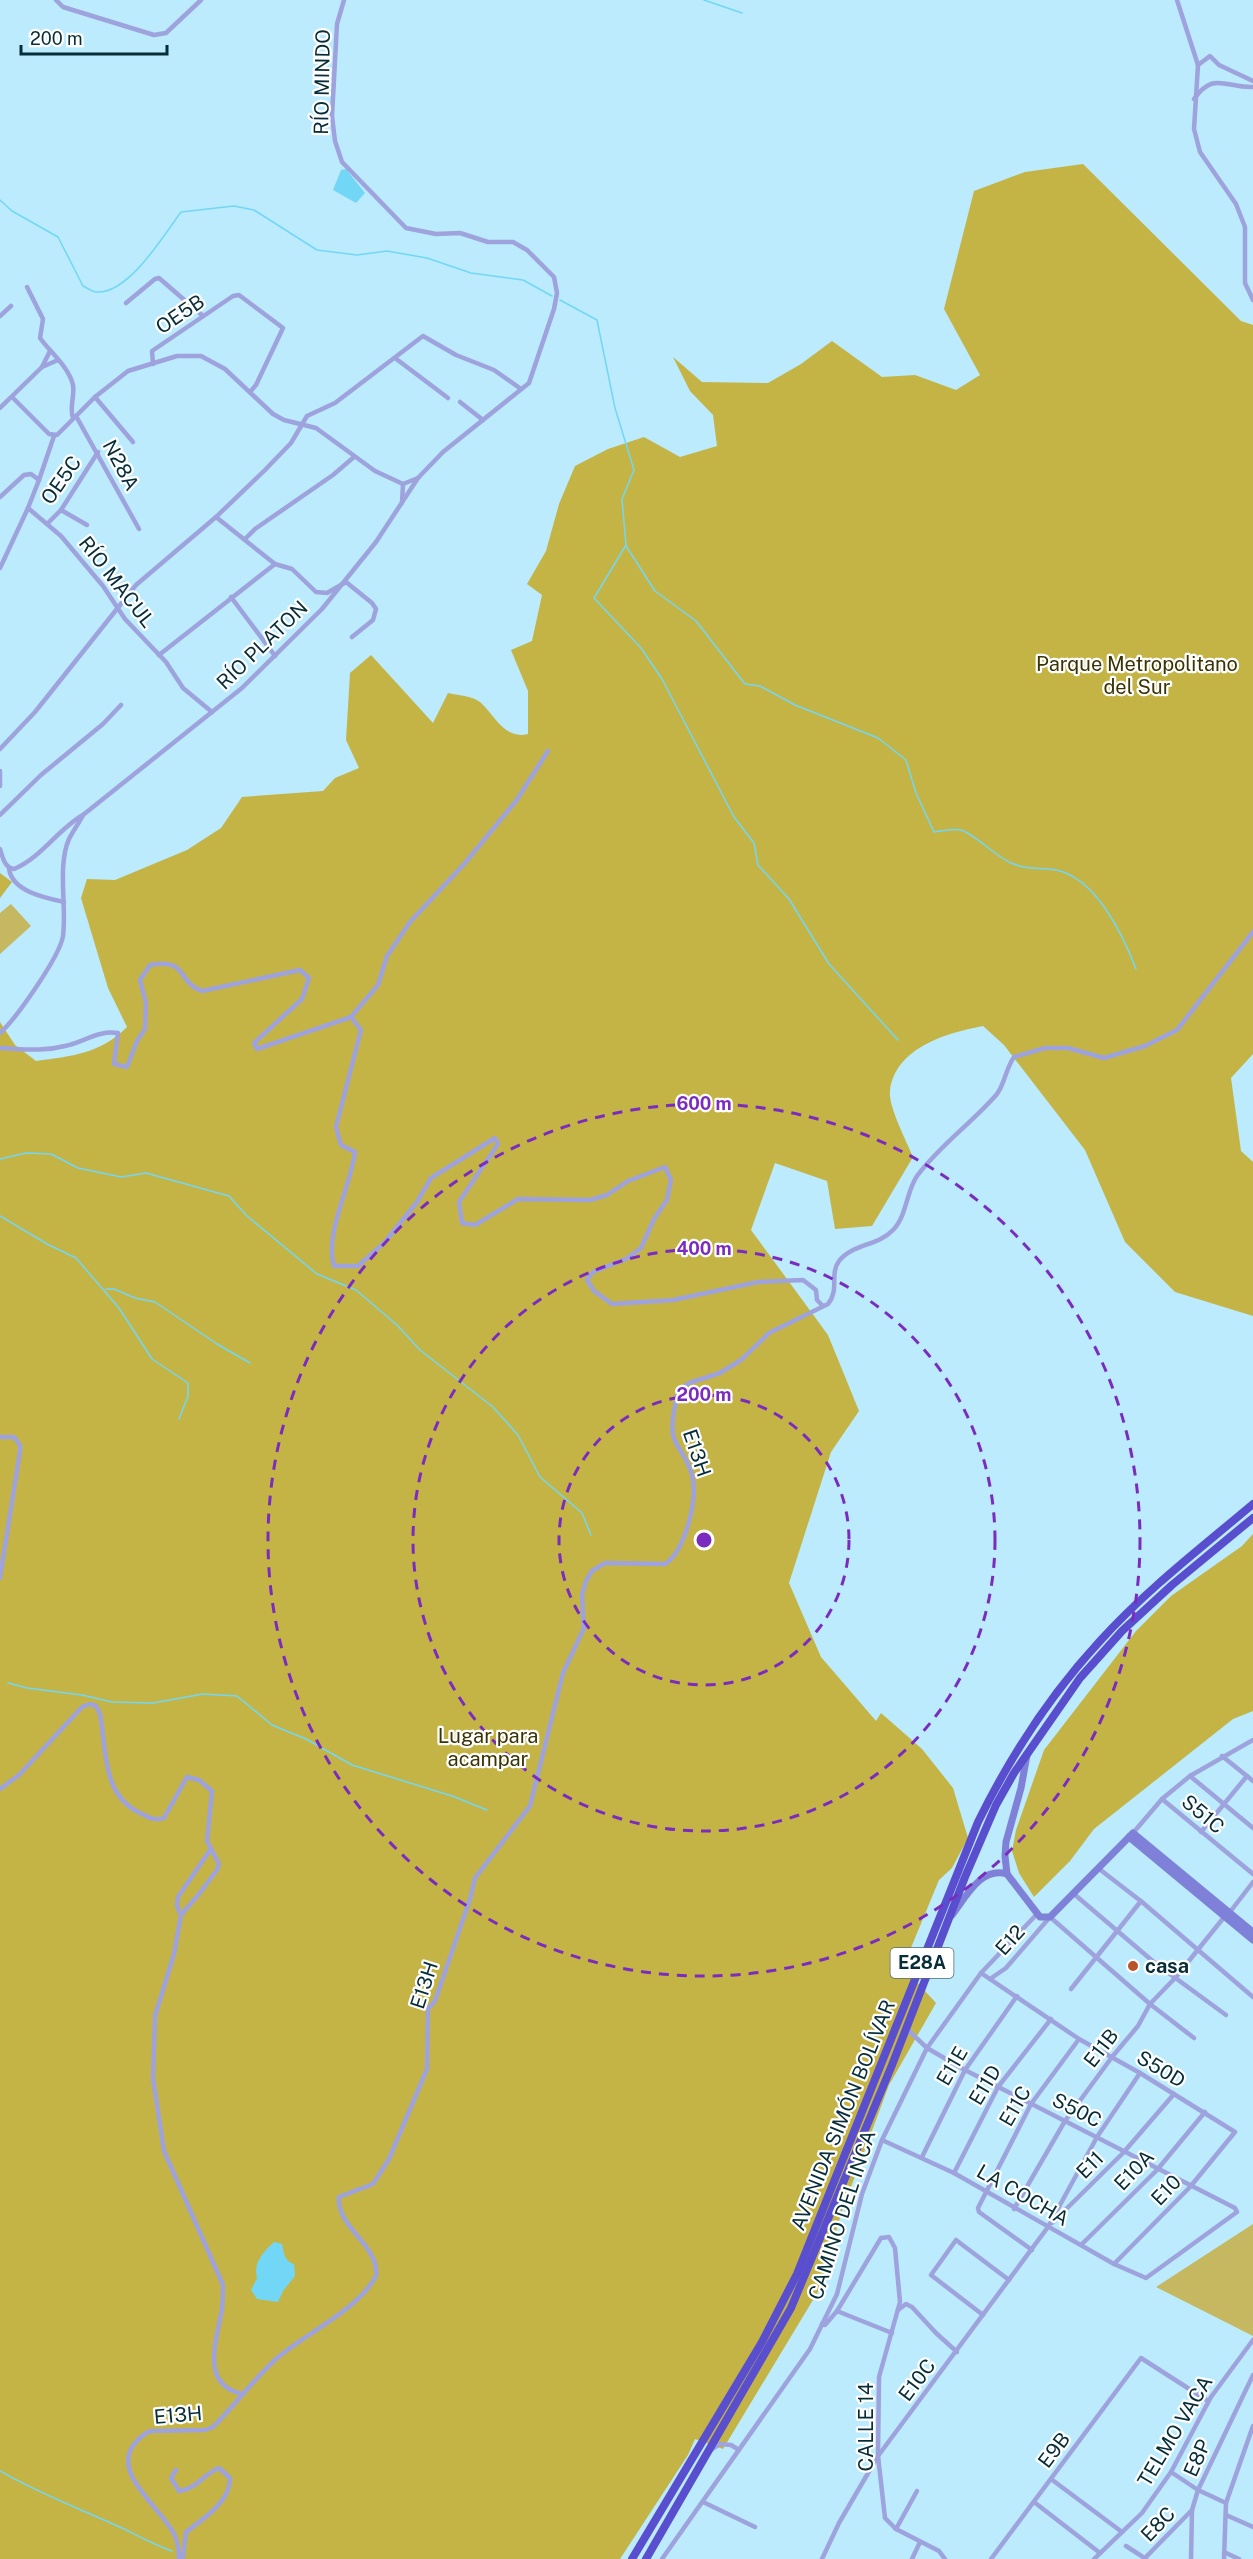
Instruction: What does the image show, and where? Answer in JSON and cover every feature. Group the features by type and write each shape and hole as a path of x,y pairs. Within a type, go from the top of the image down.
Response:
{"highway":[{"name":"AVENIDA SIMÓN BOLÍVAR","path":"632,2559 762,2342 797,2274 978,1822 1006,1769 1034,1725 1099,1641 1165,1578 1253,1504"},
{"name":"AVENIDA SIMÓN BOLÍVAR","path":"646,2559 791,2308 907,2029 947,1922 996,1805 1027,1753 1080,1678 1122,1631 1172,1585 1253,1518"},
{"path":"678,2483 688,2489"}],"main road":[{"path":"1027,1753 1021,1788 1006,1842 1007,1874 1042,1919 1050,1917 1131,1835 1227,1914 1253,1932"},
{"path":"947,1922 985,1875 998,1871 1007,1874"},
{"path":"1227,1914 1253,1940"}],"street":[{"path":"56,0 63,7 154,35 166,33 201,0"},
{"name":"RÍO MINDO","path":"344,0 337,24 332,116 335,141 342,162 406,228 436,234 460,233 488,242 513,242 527,250 554,277"},
{"path":"1177,0 1198,65 1194,100 1194,129 1200,152 1236,204 1245,227 1245,283 1253,300"},
{"path":"1198,65 1210,56 1218,65 1253,81"},
{"path":"1194,100 1202,88 1211,83 1253,87"},
{"name":"RÍO PLATON","path":"0,1033 21,1009 58,951 63,938 65,861 68,840 83,815 212,712 274,656 345,582 418,478 443,452 529,383 554,309 556,293 554,277"},
{"path":"126,303 159,278 203,316"},
{"path":"27,286 43,319 40,338 58,360 73,386 71,411 75,417"},
{"name":"OE5B","path":"153,364 152,351 203,316 239,295 283,328 256,385 250,392"},
{"path":"0,316 11,306"},
{"path":"0,749 34,712 116,607 148,574 216,517 291,443 308,416 335,404 423,336 456,355 494,370 521,389"},
{"path":"0,408 42,367 50,351"},
{"path":"12,397 49,434 59,435 96,397 128,371 177,356 201,356 218,363 273,414 284,420 304,424 326,435 375,471 403,484 418,478"},
{"path":"395,358 448,398"},
{"path":"42,367 58,360"},
{"path":"96,397 133,442"},
{"path":"460,402 483,420"},
{"name":"N28A","path":"75,417 98,452 139,529"},
{"path":"0,568 28,508 54,436"},
{"name":"OE5C","path":"48,524 61,510 98,452"},
{"path":"244,539 333,475 354,457"},
{"path":"0,496 24,475 31,474 39,480"},
{"path":"401,505 403,484"},
{"name":"RÍO MACUL","path":"28,508 72,548 116,607 147,644 166,662 183,688 212,712"},
{"path":"61,510 87,525"},
{"path":"216,517 276,564 292,569 321,594 327,594 345,582 372,603 376,609 373,620 352,636"},
{"path":"159,655 276,564"},
{"path":"231,597 274,656"},
{"path":"0,815 42,775 103,724 121,705"},
{"path":"0,1048 38,1052 67,1046 105,1031 118,1033 114,1064 127,1067 137,1041 146,1029 146,1003 140,980 150,965 163,962 178,967 190,983 202,991 300,970 309,978 302,999 254,1043 257,1049 351,1017 378,985 387,956 410,922 465,863 516,801 548,751"},
{"path":"0,771 0,786"},
{"path":"9,868 19,867 83,815"},
{"path":"0,849 9,873 18,884 49,899 64,902"},
{"path":"351,1017 361,1030 336,1127 341,1145 355,1152 353,1170 336,1226 333,1245 334,1266 338,1268 358,1266 384,1243 417,1202 431,1178 495,1138 498,1144 459,1202 462,1223 475,1225 518,1199 590,1200 607,1195 628,1181 664,1167 671,1180 667,1200 654,1219 640,1248 626,1259 593,1272 587,1280 594,1291 612,1304 673,1300 758,1282 803,1280 816,1290 817,1300 823,1306 828,1304 834,1295 834,1274 840,1259 854,1250 884,1238 897,1226 916,1177 997,1093 1014,1057 1045,1048 1068,1048 1104,1058 1145,1046 1177,1030 1253,932"},
{"name":"E13H","path":"180,2559 177,2540 172,2530 142,2492 127,2468 127,2456 144,2433 209,2429 278,2357 360,2296 376,2276 375,2263 343,2215 339,2197 373,2184 389,2159 424,2077 428,2055 428,2009 435,2001 475,1878 531,1803 563,1673 584,1628 582,1595 586,1581 592,1571 605,1563 665,1564 672,1559 680,1544 689,1524 693,1476 672,1437 671,1425 678,1393 684,1386 720,1373 741,1360 769,1333 823,1306"},
{"path":"0,1437 14,1437 20,1445 0,1578"},
{"path":"0,1789 19,1774 82,1707 90,1704 96,1706 100,1714 109,1778 113,1787 138,1812 154,1820 164,1818 175,1802 185,1777 199,1780 212,1791 207,1841 219,1864 217,1870 181,1915 169,1976 155,2016 152,2042 153,2078 166,2158 223,2285 222,2309 214,2344 218,2378 224,2387 242,2394"},
{"path":"1131,1835 1162,1799 1190,1776 1253,1740"},
{"path":"1222,1756 1253,1781"},
{"path":"1190,1776 1253,1828"},
{"path":"1201,1832 1247,1776"},
{"name":"S51C","path":"1162,1799 1253,1874"},
{"path":"181,1915 177,1906 178,1897 210,1850"},
{"path":"1098,1867 1253,1997"},
{"name":"E11B","path":"1014,2209 1065,2121 1138,2026 1150,2004 1176,1977 1253,1882"},
{"path":"1074,1894 1155,1963 1226,2014"},
{"path":"1071,1989 1141,1901"},
{"name":"CAMINO DEL INCA","path":"662,2559 810,2349 837,2294 862,2194 882,2140 927,2048 981,1973 1036,1914"},
{"path":"1050,1917 1150,2004 1194,2038"},
{"name":"E12","path":"990,1979 1006,1968 1050,1917"},
{"name":"S50D","path":"981,1973 1079,2039 1140,2073 1235,2132"},
{"name":"E11E","path":"922,2157 965,2070 1017,1996"},
{"name":"E11D","path":"954,2173 998,2087 1051,2019"},
{"name":"S50C","path":"907,2029 927,2048 965,2070 1235,2208 1237,2212 1149,2277"},
{"name":"E11C","path":"986,2193 1031,2104 1079,2039"},
{"path":"1048,2227 1097,2137 1140,2073"},
{"name":"E11","path":"1048,2227 1124,2152 1174,2094"},
{"name":"E10A","path":"1081,2245 1157,2170 1205,2112"},
{"name":"E10","path":"1114,2264 1190,2187 1235,2132"},
{"name":"LA COCHA","path":"882,2140 954,2173 1114,2264 1143,2277 1149,2277"},
{"path":"986,2193 978,2212 1032,2250"},
{"name":"E10C","path":"822,2559 839,2523 878,2456 1048,2227"},
{"name":"CALLE 14","path":"822,2324 825,2325 837,2311 882,2238 889,2237 895,2248 900,2302 879,2377 878,2456 885,2518 896,2529"},
{"path":"983,2315 931,2275 956,2240 1009,2280"},
{"path":"898,2310 906,2304 912,2307 957,2352"},
{"path":"837,2311 892,2333"},
{"name":"TELMO VACA","path":"1094,2559 1142,2513 1171,2472 1208,2401 1252,2340"},
{"name":"E9B","path":"991,2559 1141,2358 1208,2401"},
{"name":"E8P","path":"1191,2559 1192,2510 1198,2490 1253,2375"},
{"path":"1224,2559 1226,2503 1253,2426"},
{"path":"709,2452 720,2444 730,2445 739,2450"},
{"path":"176,2470 171,2478 179,2491 191,2489 209,2472 219,2468 230,2478 230,2483 212,2513 186,2532 183,2557 180,2559"},
{"path":"1171,2472 1198,2490 1226,2503"},
{"path":"1051,2479 1122,2532"},
{"path":"917,2491 896,2529 939,2552 945,2559"},
{"path":"703,2502 754,2527"},
{"path":"1034,2502 1100,2553"},
{"name":"E8C","path":"1145,2559 1192,2510"},
{"path":"1226,2515 1253,2528"},
{"path":"912,2559 920,2542"},
{"path":"1126,2546 1145,2559"},
{"path":"1224,2552 1239,2559"},
{"path":"996,2554 1002,2559"}],"shaded area":[{"path":"11,904 31,926 0,954 0,913"},
{"path":"1253,2224 1253,2336 1156,2287"}],"green space":[{"path":"1083,164 1241,321 1253,325 1253,1054 1231,1078 1241,1151 1253,1162 1253,1316 1175,1292 1125,1242 1085,1150 1004,1045 983,1026 954,1033 924,1045 901,1064 894,1076 890,1098 913,1157 872,1226 835,1229 827,1181 775,1163 751,1230 828,1335 859,1411 831,1452 789,1583 821,1657 876,1721 881,1713 922,1749 953,1788 968,1838 952,1868 939,1880 903,1967 936,2003 889,2085 842,2211 819,2290 723,2449 695,2439 688,2455 620,2559 0,2559 0,1022 15,1045 36,1061 73,1055 96,1048 117,1036 127,1027 108,988 81,898 87,879 115,880 187,850 221,828 242,797 323,791 335,778 359,768 346,740 350,673 371,655 433,723 448,693 477,700 506,730 520,735 528,734 528,691 511,650 532,641 542,595 527,584 546,551 559,504 575,466 608,449 644,437 680,457 717,446 713,415 690,391 673,357 702,382 768,383 801,364 832,341 882,377 915,375 956,390 980,375 944,309 974,191 1025,172"},
{"path":"0,873 12,882 0,898"},
{"path":"1253,1534 1253,1711 1233,1719 1094,1829 1070,1861 1034,1897 1019,1873 1012,1851 1016,1830 1044,1750 1136,1631 1171,1596 1242,1546"}],"water":[{"path":"346,169 365,193 356,203 333,190 341,170"},
{"path":"274,2242 282,2244 286,2259 294,2264 295,2276 283,2291 278,2302 257,2299 251,2290 257,2278 256,2267 260,2258"}],"waterway":[{"path":"704,0 742,13"},
{"path":"0,200 12,211 58,237 83,286 95,292 108,290 132,274 144,262 181,212 234,206 254,210 317,250 357,255 387,251 427,258 471,273 523,280 552,296"},
{"path":"560,300 597,320 615,408 634,470 622,499 626,545 594,598 641,648 662,679 734,817 754,843 758,865 789,899 829,964 898,1040"},
{"path":"626,546 655,591 696,621 745,684 760,686 795,705 878,738 906,760 916,793 934,832 961,830 1011,863 1029,868 1056,870 1084,884 1116,925 1136,969"},
{"path":"0,1159 26,1153 51,1154 78,1168 121,1177 146,1173 229,1196 247,1216 317,1274 356,1290 397,1325 420,1350 493,1407 518,1435 540,1477 582,1513 591,1535"},
{"path":"0,1216 76,1258 119,1308 152,1359 188,1383 188,1396 179,1419"},
{"path":"106,1289 114,1289 135,1298 155,1302 217,1344 250,1363"},
{"path":"8,1683 112,1702 153,1703 203,1694 237,1696 272,1725 306,1739 352,1765 452,1796 487,1810"},
{"path":"0,2471 45,2494 172,2551"}],"place":[{"name":"casa","path":"1133,1966"}],"park label":[{"name":"Parque Metropolitano del Sur","path":"1137,676"},
{"name":"Lugar para acampar","path":"488,1748"}]}
